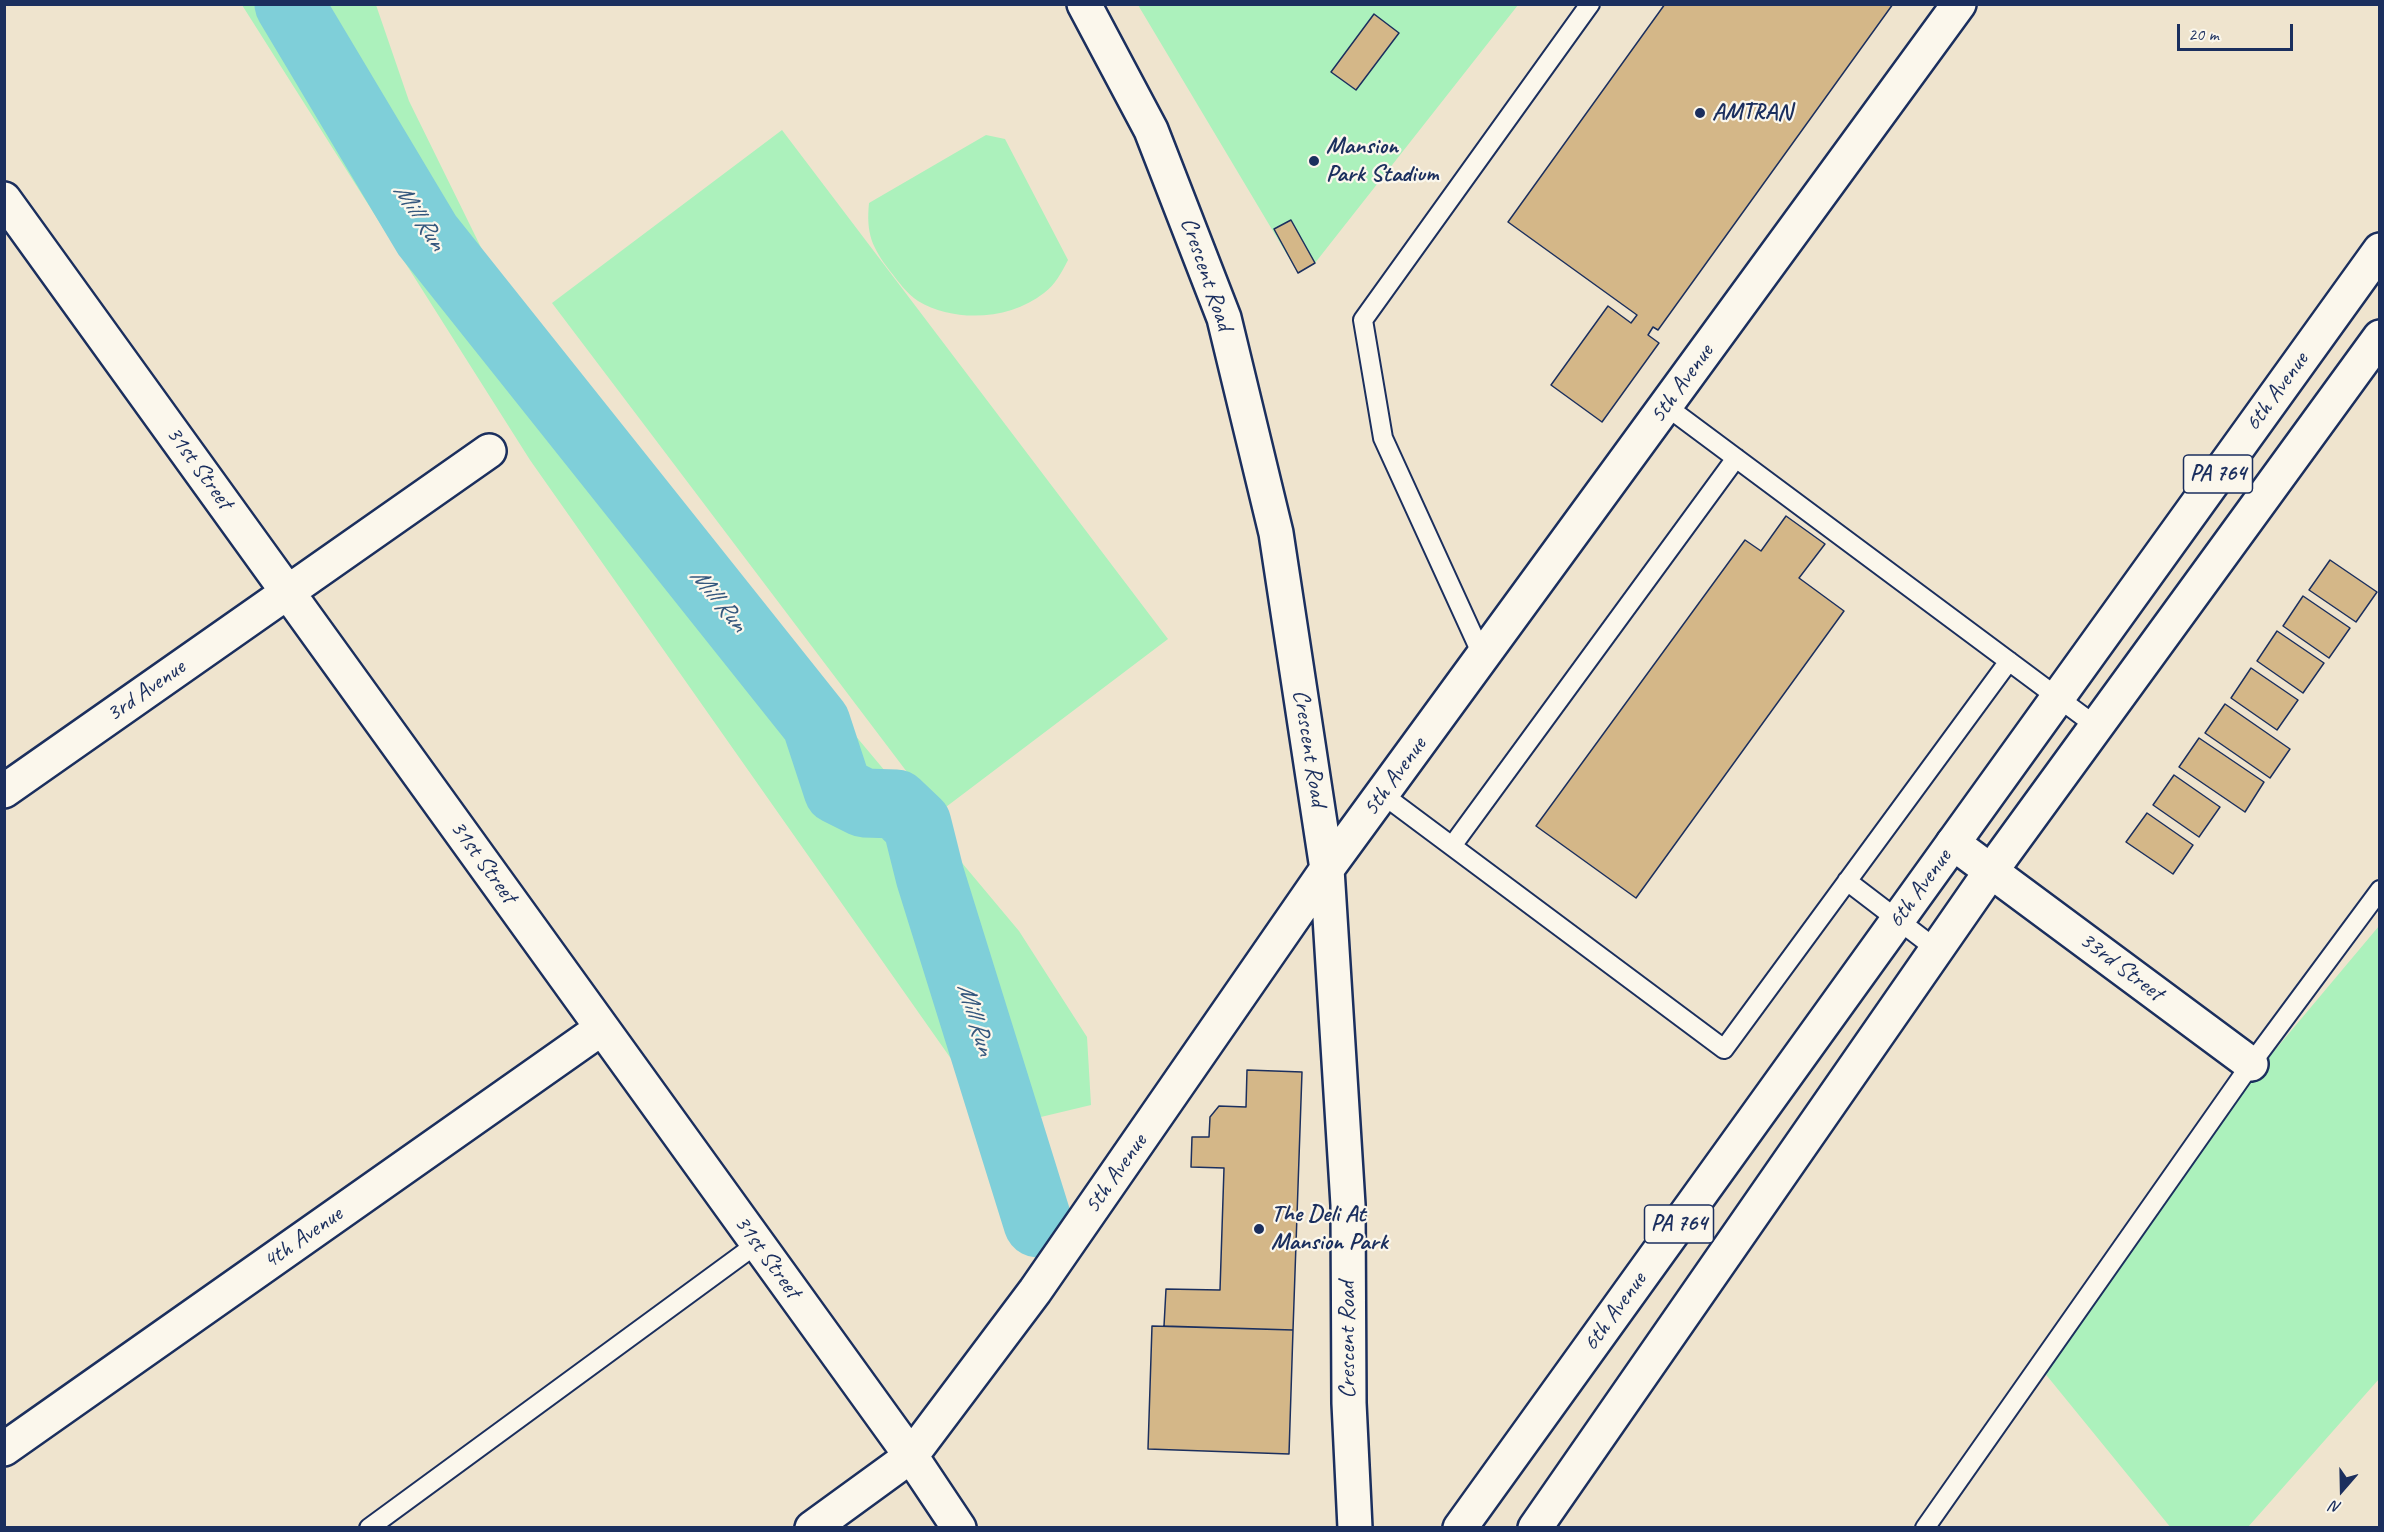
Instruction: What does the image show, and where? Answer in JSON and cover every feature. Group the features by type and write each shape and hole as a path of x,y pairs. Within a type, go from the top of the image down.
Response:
{"street":[{"name":"Crescent Road","path":"1084,4 1151,130 1224,318 1276,533 1327,869 1348,1205 1349,1402 1355,1527"},
{"name":"5th Avenue","path":"812,1527 911,1456 1035,1291 1327,869 1959,4"},
{"name":"31st Street","path":"4,199 911,1456 959,1527"},
{"name":"6th Avenue","path":"1460,1527 2379,250"},
{"name":"6th Avenue","path":"1538,1526 1991,871 2379,337"},
{"name":"3rd Avenue","path":"4,791 489,451"},
{"name":"33rd Street","path":"1953,843 2251,1064"},
{"name":"4th Avenue","path":"4,1449 602,1028"}],"lane":[{"path":"1483,657 1383,438 1363,320 1590,4"},
{"path":"1666,405 2096,726"},
{"path":"1452,846 1736,458"},
{"path":"1382,794 1724,1049 2009,661"},
{"path":"1847,881 1936,949"},
{"path":"1925,1527 2251,1064 2379,890"},
{"path":"369,1527 758,1244"}],"green space":[{"path":"242,5 376,5 409,101 499,284 777,642 1019,931 1087,1037 1091,1105 999,1127 530,460"},
{"name":"Mansion Park Stadium","path":"1138,5 1518,5 1315,263 1298,273"},
{"path":"782,130 1168,639 938,813 552,303"},
{"path":"986,135 1005,139 1068,260 1048,290 1015,309 982,315 949,313 914,298 884,262 872,240 868,223 869,203"},
{"path":"2379,926 2379,1379 2248,1527 2171,1528 2043,1371 2254,1075"}],"building":[{"name":"AMTRAN","path":"1665,4 1893,4 1658,330 1653,327 1648,335 1659,343 1602,422 1551,385 1608,306 1631,323 1637,315 1508,222"},
{"path":"1374,14 1399,33 1356,90 1331,72"},
{"path":"1291,220 1315,263 1298,273 1274,229"},
{"path":"1786,516 1825,544 1799,578 1844,611 1636,898 1536,826 1745,540 1761,551"},
{"path":"2330,560 2377,592 2356,622 2309,590"},
{"path":"2303,596 2350,628 2329,658 2283,626"},
{"path":"2277,631 2324,663 2303,693 2257,661"},
{"path":"2251,668 2298,700 2277,730 2231,698"},
{"path":"2225,704 2290,749 2270,778 2205,733"},
{"path":"2199,738 2264,782 2245,812 2179,767"},
{"path":"2174,775 2220,807 2199,837 2153,805"},
{"path":"2147,813 2193,845 2173,874 2126,842"},
{"name":"The Deli At Mansion Park","path":"1247,1070 1302,1072 1293,1330 1164,1326 1166,1289 1220,1290 1224,1168 1191,1167 1192,1137 1209,1137 1210,1117 1219,1106 1246,1107"},
{"path":"1152,1326 1293,1330 1289,1454 1148,1449"}],"waterway":[{"name":"Mill Run","path":"289,4 427,235 816,723 838,790 864,803 896,804 917,824 930,876 1038,1223"}],"place":[{"name":"AMTRAN","path":"1700,113"},
{"name":"Mansion Park Stadium","path":"1314,161"},
{"name":"The Deli At Mansion Park","path":"1259,1229"}]}
